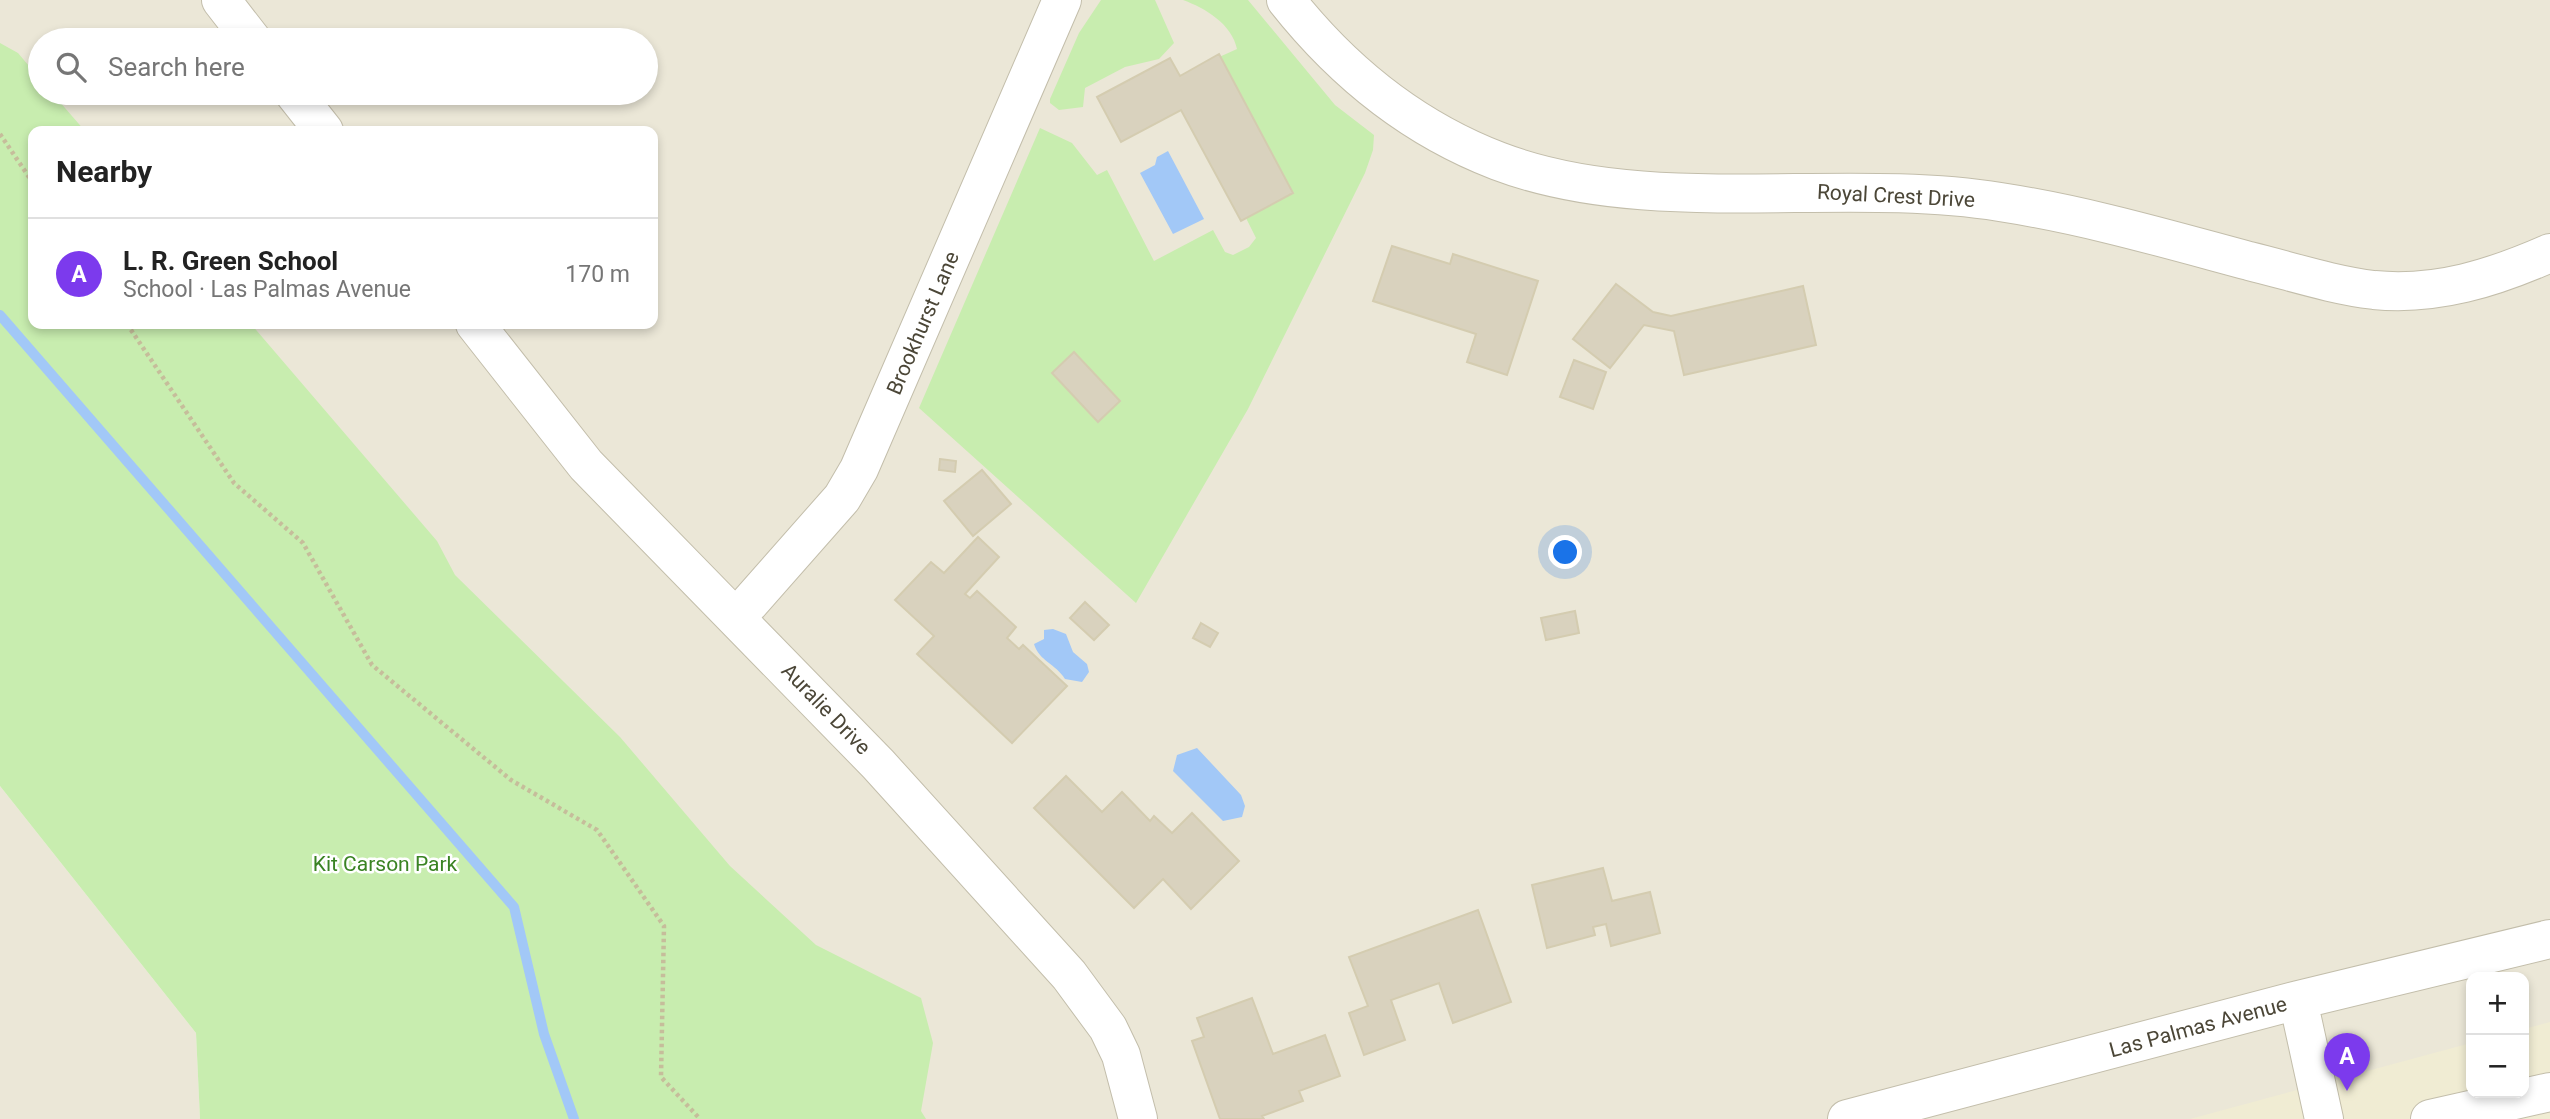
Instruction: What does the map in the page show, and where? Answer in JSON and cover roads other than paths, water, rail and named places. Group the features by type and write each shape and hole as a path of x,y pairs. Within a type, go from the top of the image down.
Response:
{"street":[{"path":"221,0 243,28"},
{"name":"Brookhurst Lane","path":"737,617 842,498 859,468 1062,0"},
{"name":"Royal Crest Drive","path":"1286,0 1352,72 1379,96 1423,126 1500,162 1582,183 1648,190 1902,194 1999,201 2098,221 2332,282 2374,290 2449,288 2482,280 2550,253"},
{"path":"303,105 320,126"},
{"name":"Auralie Drive","path":"479,329 586,465 878,764 1090,1001 1121,1055 1138,1119"},
{"name":"Las Palmas Avenue","path":"1847,1119 2298,1000 2550,939"},
{"path":"2298,1000 2325,1119"},
{"path":"2430,1119 2550,1092"}],"water":[{"path":"1168,151 1204,219 1173,234 1140,173 1155,165 1157,157"},
{"path":"1053,629 1066,634 1073,652 1087,664 1089,672 1082,682 1065,679 1036,650 1034,644 1044,639 1044,630"},
{"path":"1197,748 1241,795 1245,806 1242,817 1223,821 1173,771 1177,755"}],"waterway":[{"path":"0,315 514,907 544,1034 574,1119"}],"place":[{"name":"L. R. Green School","path":"2347,1091"}],"park label":[{"name":"Kit Carson Park","path":"385,864"}]}
